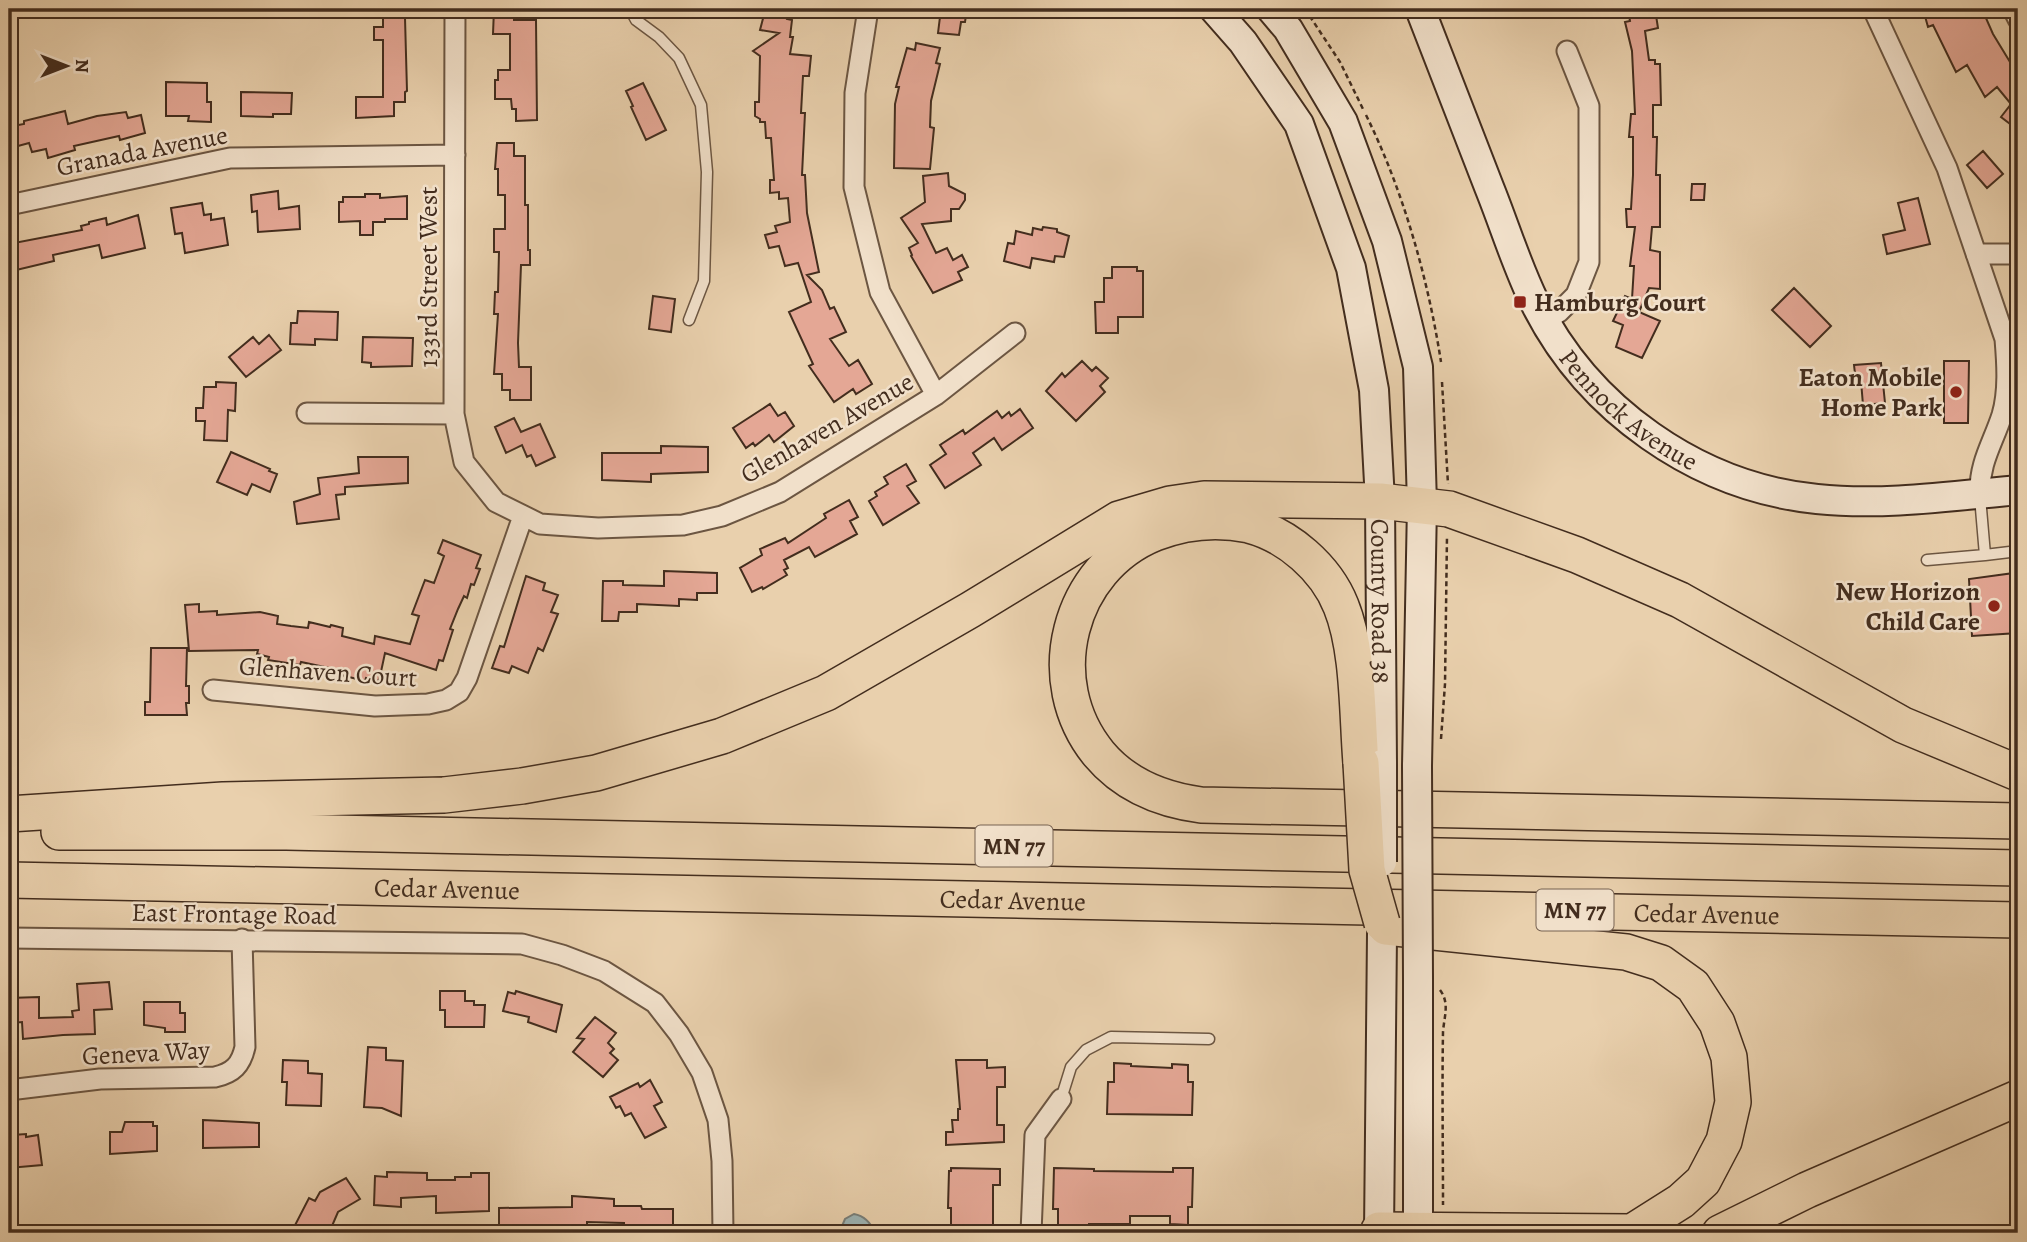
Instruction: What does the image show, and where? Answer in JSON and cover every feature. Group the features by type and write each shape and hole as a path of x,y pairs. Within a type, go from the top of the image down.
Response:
{"highway":[{"path":"9,814 223,800 444,795 522,786 596,773 722,736 825,693 970,610 1119,519 1170,504 1204,499 1380,501 1449,509 1577,555 1680,600 1903,725 2018,772"},
{"path":"1382,923 1367,870 1371,764 1352,642 1342,606 1329,582 1309,559 1262,528 1231,521 1202,521 1175,526 1140,539 1116,556 1094,579 1079,604 1070,632 1067,664 1071,695 1081,724 1099,754 1125,777 1148,792 1174,801 1201,805 2018,821"},
{"name":"Cedar Avenue","path":"9,832 286,832 2018,868"},
{"name":"Cedar Avenue","path":"9,880 2018,920"},
{"path":"1132,901 1626,952 1661,963 1692,986 1717,1023 1729,1057 1733,1102 1724,1141 1703,1181 1681,1201 1632,1232 1379,1231"},
{"path":"1720,1233 1807,1190 2018,1098"}],"main road":[{"name":"County Road 38","path":"1214,9 1242,42 1299,124 1351,268 1374,390 1380,501 1371,764"},
{"name":"County Road 38","path":"1271,9 1288,29 1343,122 1387,241 1418,367 1422,505 1417,766 1427,982 1426,1231"},
{"name":"Pennock Avenue","path":"1420,9 1533,300 1560,346 1586,380 1640,429 1685,458 1726,477 1781,493 1840,501 1876,501 2018,491"},
{"path":"1379,1231 1382,923"}],"street":[{"name":"133rd Street West","path":"455,9 454,414 464,462 496,502 523,516"},
{"path":"868,9 855,93 854,187 880,292 936,395"},
{"path":"1872,9 1947,168 2005,339 2007,367 2003,413 1979,474 1980,493"},
{"path":"2013,9 2018,19"},
{"path":"1545,321 1559,312 1576,295 1588,262 1589,106 1567,51"},
{"name":"Granada Avenue","path":"9,205 230,158 455,155"},
{"path":"1976,254 2018,254"},
{"name":"Glenhaven Avenue","path":"523,516 540,524 598,528 683,525 722,516 780,492 936,395 1014,333"},
{"path":"307,413 454,414"},
{"name":"Glenhaven Court","path":"213,690 375,706 428,704 446,700 459,692 467,678 523,516"},
{"name":"East Frontage Road","path":"9,938 522,944 562,954 604,971 655,1003 679,1034 702,1073 718,1120 722,1161 723,1233"},
{"name":"Geneva Way","path":"9,1090 100,1079 215,1077 236,1069 245,1047 243,939"},
{"path":"1031,1233 1035,1135 1061,1099"}],"lane":[{"path":"630,9 636,20 659,37 679,58 701,105 707,172 704,281 689,320"},
{"path":"1980,493 1985,555"},
{"path":"1927,560 2018,551"},
{"path":"1061,1099 1071,1067 1086,1050 1111,1037 1209,1039"}],"path":[{"path":"1426,1231 1442,1104 1446,1004 1427,982"}],"water":[{"path":"854,1214 867,1220 875,1233 839,1233 845,1219"}],"building":[{"path":"383,9 402,9 402,18 405,18 405,102 394,102 394,116 356,118 356,97 383,97 383,40 374,40 374,27 383,27"},
{"path":"494,9 514,9 514,20 536,20 537,120 516,121 516,109 512,109 511,99 495,99 498,70 510,70 510,34 493,34"},
{"path":"941,9 967,9 959,35 938,33"},
{"path":"1628,9 1655,9 1658,28 1645,31 1649,60 1660,64 1661,105 1653,105 1653,137 1657,137 1656,175 1660,175 1660,227 1652,227 1650,250 1660,252 1660,289 1649,288 1639,312 1660,321 1642,358 1616,347 1623,325 1613,321 1625,296 1632,299 1634,266 1630,266 1635,227 1627,227 1626,209 1631,209 1633,137 1629,137 1631,114 1635,114 1632,51 1625,22 1630,21"},
{"path":"1923,9 1982,9 2010,62 2018,55 2018,130 2001,117 2011,104 1997,87 1985,97 1967,65 1956,72 1933,25 1928,27"},
{"path":"765,11 788,13 787,19 792,20 790,37 793,37 790,54 811,56 809,76 803,76 801,113 805,113 802,175 805,175 807,213 819,272 807,275 822,290 830,309 834,307 846,332 830,339 849,366 858,360 872,384 856,394 853,389 834,402 809,366 813,364 789,312 811,302 798,263 785,266 779,246 769,248 765,235 777,232 775,226 790,222 788,198 779,199 779,192 770,193 770,180 774,180 771,138 766,138 765,122 760,122 755,116 755,102 759,102 760,56 753,51 779,33 760,30"},
{"path":"916,43 940,48 936,63 940,64 931,101 930,127 934,128 930,169 894,168 895,104 899,87 896,87 907,48 915,50"},
{"path":"166,82 207,83 211,122 188,121 189,116 166,116"},
{"path":"643,83 666,130 646,140 626,91"},
{"path":"241,92 292,93 291,114 273,114 273,117 241,116"},
{"path":"65,111 68,124 126,112 128,118 141,115 145,133 120,140 119,136 74,146 75,150 48,158 46,149 32,152 29,143 18,146 13,126"},
{"path":"497,143 514,143 514,156 525,156 525,205 528,205 530,265 521,265 518,343 519,367 531,367 531,400 510,400 510,390 502,390 502,374 494,374 498,314 494,314 495,292 498,292 499,252 494,252 494,229 505,229 505,195 498,195 498,169 495,169"},
{"path":"1983,151 2003,174 1987,188 1967,165"},
{"path":"948,173 949,186 965,194 965,200 959,209 951,209 951,221 922,224 936,253 947,248 953,260 962,255 968,267 958,272 962,280 933,293 911,256 909,248 918,243 901,218 925,202 923,176"},
{"path":"1692,184 1705,184 1704,200 1691,200"},
{"path":"278,191 279,209 299,206 300,229 258,232 257,211 252,212 251,195"},
{"path":"365,194 380,194 380,198 407,196 407,219 373,222 373,235 360,235 360,221 339,222 339,202 343,202 343,197 365,197"},
{"path":"1918,198 1930,244 1887,254 1883,235 1905,230 1898,203"},
{"path":"202,203 204,215 211,214 211,220 224,218 228,245 185,253 182,233 175,234 171,208"},
{"path":"138,215 145,248 102,258 99,245 53,255 54,261 12,271 9,248 15,247 14,243 82,230 81,226 89,222 106,218 107,225"},
{"path":"1043,227 1057,229 1057,232 1069,236 1064,257 1055,256 1054,262 1032,258 1030,268 1004,261 1008,243 1014,244 1016,231 1032,235 1033,228 1042,230"},
{"path":"1112,267 1137,267 1137,271 1143,271 1143,317 1118,317 1118,333 1096,333 1095,302 1104,302 1104,278 1112,278"},
{"path":"1794,288 1831,326 1810,347 1772,310"},
{"path":"653,296 675,299 671,332 649,329"},
{"path":"298,311 338,312 337,340 315,339 315,345 290,344 291,323 297,323"},
{"path":"269,335 281,350 246,377 229,357 253,337 259,344"},
{"path":"363,337 413,338 412,366 371,367 371,363 362,362"},
{"path":"1082,361 1092,371 1096,367 1108,378 1100,386 1105,392 1076,421 1046,391 1062,373 1065,377"},
{"name":"Eaton Mobile Home Park","path":"1944,361 1969,361 1968,423 1944,423"},
{"path":"1881,363 1885,403 1863,405 1861,381 1856,382 1854,365"},
{"path":"216,382 236,383 235,411 228,410 227,441 204,440 205,421 196,421 196,408 203,408 204,387 216,387"},
{"path":"770,404 778,416 785,412 794,426 774,442 769,435 755,446 753,443 746,448 733,428"},
{"path":"1020,409 1033,428 1002,450 994,438 973,453 981,465 945,488 930,465 946,454 940,445 963,430 965,434 997,411 1002,418 1009,412 1011,416"},
{"path":"514,418 521,432 540,424 555,457 536,466 531,455 527,457 522,445 506,453 495,427"},
{"path":"661,446 708,447 708,472 651,474 651,482 602,480 602,453 661,453"},
{"path":"231,452 277,474 270,492 252,484 247,495 217,482"},
{"path":"358,457 408,457 408,483 345,487 345,494 336,495 339,519 297,524 294,502 320,494 318,478 359,473"},
{"path":"906,464 916,481 907,486 919,503 883,525 869,501 877,496 875,492 888,484 884,477"},
{"path":"849,500 858,517 850,521 857,534 815,557 809,547 784,560 788,568 784,570 787,575 763,589 762,587 752,592 740,568 762,555 760,549 785,538 788,543 826,518 824,514"},
{"path":"443,540 481,555 476,568 480,569 474,585 471,584 467,598 464,596 458,609 450,629 453,630 443,661 439,660 436,670 385,653 379,681 366,678 365,681 333,673 334,669 301,662 300,665 268,660 269,657 257,654 258,650 189,651 185,605 199,604 199,612 217,611 217,615 260,612 278,616 277,624 308,628 309,622 330,627 331,625 343,628 342,636 374,644 375,636 410,644 419,616 412,614 425,580 434,583 444,556 438,553"},
{"path":"664,571 717,573 717,593 697,593 697,600 679,599 679,606 637,604 637,612 619,612 618,621 602,621 603,581 623,581 623,585 664,586"},
{"name":"New Horizon Child Care","path":"2014,573 2018,575 2018,633 1972,636 1969,579"},
{"path":"526,576 545,583 543,590 558,595 551,612 558,614 543,651 538,648 528,673 512,666 509,673 492,668 500,646 504,647"},
{"path":"151,648 187,648 187,715 145,715 145,702 150,702"},
{"path":"109,982 112,1009 94,1010 95,1034 23,1039 22,1022 12,1023 9,1019 9,998 39,997 39,1018 73,1017 72,1011 79,1010 77,984"},
{"path":"440,991 465,991 465,1001 474,1001 474,1005 485,1005 484,1027 445,1027 445,1010 440,1010"},
{"path":"516,991 562,1005 556,1032 528,1022 529,1017 503,1011 508,992 515,994"},
{"path":"144,1002 180,1002 180,1013 185,1013 185,1032 165,1032 165,1028 144,1025"},
{"path":"595,1017 616,1033 608,1043 614,1049 610,1053 618,1060 603,1077 573,1052 584,1039 577,1038"},
{"path":"368,1047 386,1048 386,1060 403,1061 401,1116 382,1108 364,1107"},
{"path":"283,1060 308,1061 308,1073 322,1074 321,1106 286,1105 287,1082 282,1082"},
{"path":"956,1060 987,1060 987,1068 1005,1067 1005,1087 997,1087 997,1125 1004,1125 1004,1142 946,1145 946,1132 953,1132 952,1120 958,1120 960,1109"},
{"path":"1114,1063 1172,1068 1172,1064 1188,1065 1188,1082 1193,1082 1192,1115 1107,1114 1108,1082 1114,1082"},
{"path":"650,1080 662,1102 654,1106 666,1127 645,1138 631,1113 625,1116 620,1106 616,1108 610,1097 638,1083 640,1087"},
{"path":"203,1120 259,1123 259,1147 203,1148"},
{"path":"125,1122 153,1122 153,1126 157,1126 157,1151 110,1154 110,1132 122,1132"},
{"path":"26,1134 26,1137 38,1135 42,1165 9,1168 9,1139 13,1138 13,1135"},
{"path":"951,1168 1000,1169 1000,1185 993,1185 993,1233 951,1233 951,1208 948,1208"},
{"path":"1054,1168 1173,1172 1173,1168 1193,1168 1192,1207 1188,1207 1188,1225 1170,1224 1170,1216 1130,1216 1130,1224 1058,1227 1058,1209 1053,1209"},
{"path":"387,1172 427,1173 427,1180 455,1180 455,1177 471,1177 471,1173 489,1173 489,1211 436,1213 436,1196 401,1198 401,1207 374,1205 375,1176 387,1177"},
{"path":"346,1178 360,1199 338,1212 329,1233 291,1233 309,1198 315,1201 320,1192"},
{"path":"572,1196 614,1199 614,1206 673,1209 673,1233 633,1233 633,1229 624,1229 624,1223 587,1222 587,1233 560,1233 560,1229 499,1233 499,1208 572,1207"}],"place":[{"name":"Hamburg Court","path":"1520,302"},
{"name":"Eaton Mobile Home Park","path":"1956,392"},
{"name":"New Horizon Child Care","path":"1994,606"}]}
